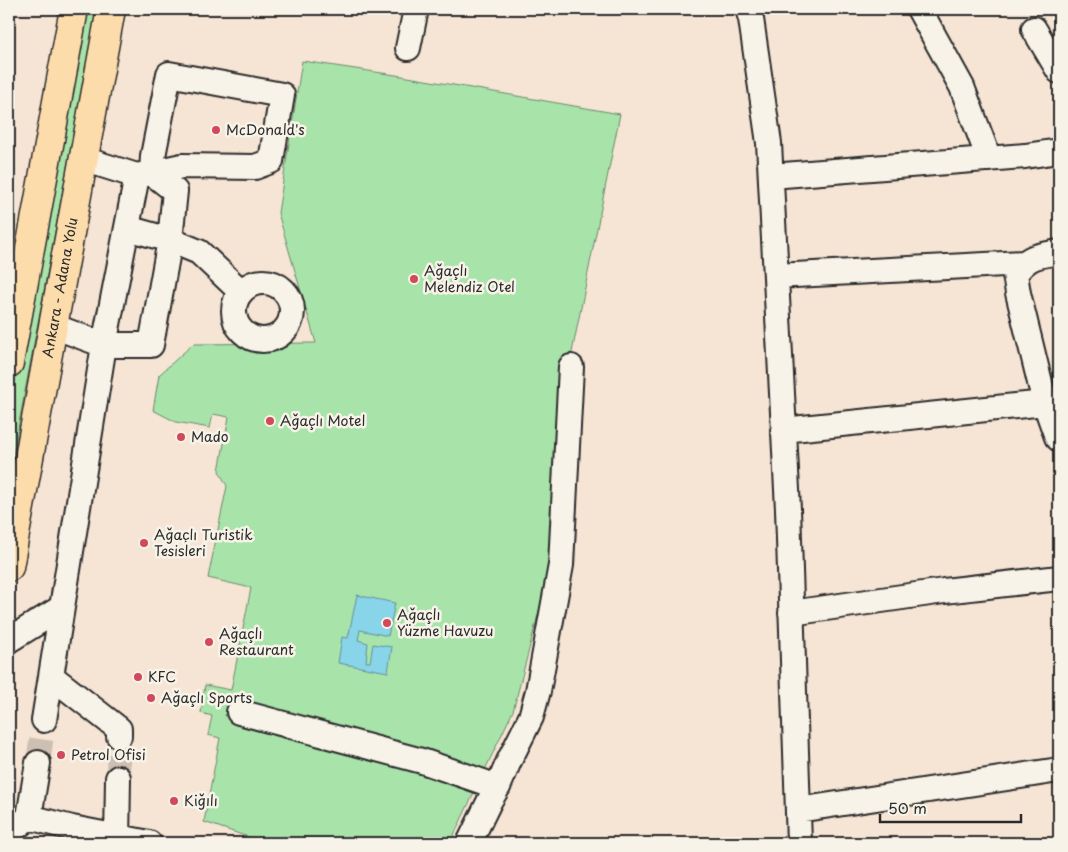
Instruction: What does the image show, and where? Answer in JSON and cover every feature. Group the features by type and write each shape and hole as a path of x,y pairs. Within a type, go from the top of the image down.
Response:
{"highway":[{"path":"9,363 74,9"},
{"name":"Ankara - Adana Yolu","path":"9,567 111,9"}],"street":[{"path":"408,48 416,9"},
{"path":"748,9 770,143 791,613 799,843"},
{"path":"919,9 962,87 989,159"},
{"path":"1034,29 1059,71"},
{"path":"44,720 104,345 127,228 144,175 154,156 169,74 282,95 271,161 255,168 182,166 144,175"},
{"path":"771,176 1025,156 1059,151"},
{"path":"52,326 104,345 151,345 170,240 175,191 144,175 83,159"},
{"path":"127,228 170,240 199,252 240,293"},
{"path":"776,276 1023,263 1037,256 1059,252"},
{"path":"1023,263 1015,274 1018,293 1045,402 1057,437 1059,438"},
{"path":"469,843 531,717 538,691 561,565 571,367"},
{"path":"783,430 1045,402"},
{"path":"791,613 944,591 1059,578"},
{"path":"9,640 61,608"},
{"path":"51,676 119,729 119,736"},
{"path":"239,712 422,761 498,787"},
{"path":"9,832 29,818 38,763"},
{"path":"798,810 1059,770"},
{"path":"116,840 118,778"},
{"path":"29,818 80,836 148,843"}],"green space":[{"path":"80,9 97,9 9,476 9,388"},
{"path":"302,61 402,76 620,114 563,397 554,553 513,711 450,843 266,843 204,822 220,738 208,735 212,716 201,713 205,685 231,690 251,588 208,578 227,486 219,471 229,417 213,414 210,428 176,422 153,410 159,375 193,344 316,343 278,213"}],"water":[{"path":"357,595 395,603 388,636 360,630 358,640 368,643 366,662 370,662 373,644 392,647 388,672 338,663 342,637 348,638"}],"tunnel":[{"path":"38,763 44,720"},
{"path":"118,778 119,736"}],"place":[{"name":"McDonald's","path":"216,130"},
{"name":"Ağaçlı Melendiz Otel","path":"414,279"},
{"name":"Ağaçlı Motel","path":"270,421"},
{"name":"Mado","path":"181,437"},
{"name":"Ağaçlı Turistik Tesisleri","path":"144,543"},
{"name":"Ağaçlı Yüzme Havuzu","path":"387,623"},
{"name":"Ağaçlı Restaurant","path":"209,642"},
{"name":"KFC","path":"138,677"},
{"name":"Ağaçlı Sports","path":"151,698"},
{"name":"Petrol Ofisi","path":"61,755"},
{"name":"Kiğılı","path":"174,801"}]}
